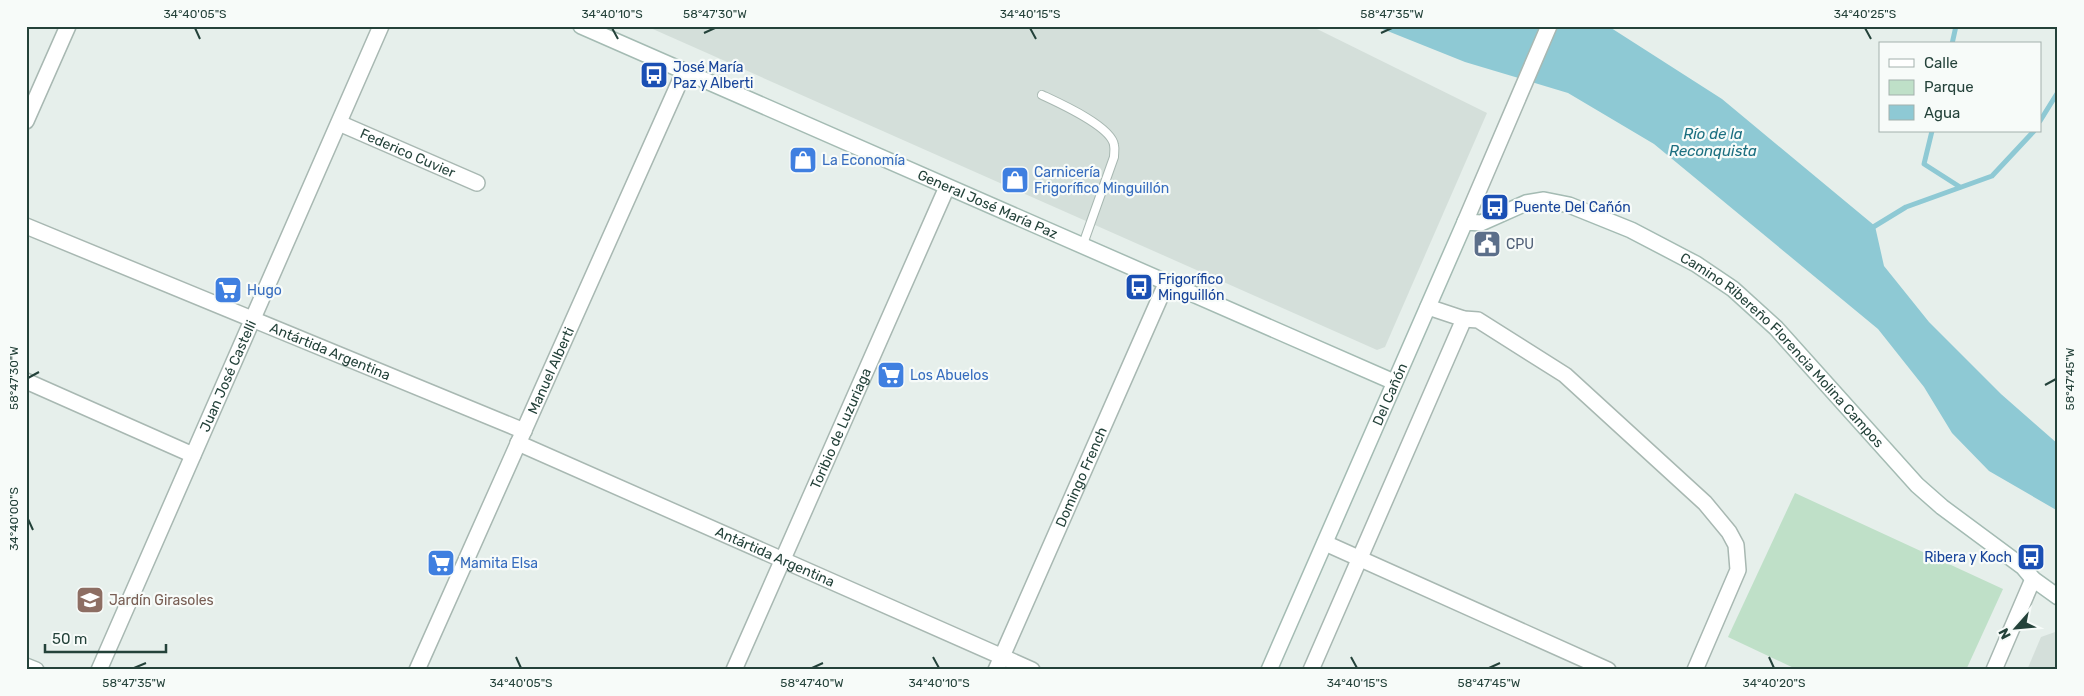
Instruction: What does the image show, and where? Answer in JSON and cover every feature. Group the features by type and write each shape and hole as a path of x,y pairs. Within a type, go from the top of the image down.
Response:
{"street":[{"path":"26,121 68,26"},
{"name":"Juan José Castelli","path":"99,670 381,26"},
{"name":"General José María Paz","path":"581,26 1166,284 1394,382"},
{"name":"Del Cañón","path":"1269,670 1549,26"},
{"name":"Manuel Alberti","path":"417,670 684,72"},
{"name":"Federico Cuvier","path":"339,122 477,183"},
{"name":"Toribio de Luzuriaga","path":"734,670 946,187"},
{"name":"Camino Ribereño Florencia Molina Campos","path":"1465,222 1481,223 1526,203 1544,200 1569,205 1631,230 1696,264 1733,289 1776,328 1917,485 1942,507 2023,567 2033,579 2058,597"},
{"name":"Antártida Argentina","path":"26,226 252,321 265,323 521,437 999,663 1032,670"},
{"name":"Domingo French","path":"999,663 1166,284"},
{"path":"1428,307 1464,319 1478,320 1565,375 1705,503 1729,532 1736,545 1738,570 1695,670"},
{"path":"1310,670 1464,319"},
{"path":"26,381 193,455"},
{"path":"1325,543 1608,670"},
{"path":"1994,670 2033,579"},
{"path":"26,666 36,670"}],"lane":[{"path":"1042,95 1080,114 1106,132 1114,144 1114,157 1082,247"}],"shaded area":[{"path":"646,26 1311,26 1487,113 1385,347 1377,350"},
{"path":"2058,631 2058,670 2027,670 2041,637"}],"green space":[{"path":"1795,493 2003,589 1966,670 1798,670 1728,637"}],"water":[{"name":"Río de la Reconquista","path":"1375,26 1608,26 1722,99 1875,226 1884,266 1929,322 2001,394 2058,444 2058,511 1989,471 1952,433 1924,387 1878,329 1654,144 1568,93 1465,62"}],"waterway":[{"path":"1952,42 1956,26"},
{"path":"2042,118 2058,92"},
{"path":"1932,132 1924,164 1960,187"},
{"path":"1870,229 1906,207 1992,176 2033,132"}],"place":[{"name":"José María Paz y Alberti","path":"654,75"},
{"name":"La Economía","path":"803,160"},
{"name":"Carnicería Frigorífico Minguillón","path":"1015,180"},
{"name":"Puente Del Cañón","path":"1495,207"},
{"name":"CPU","path":"1487,244"},
{"name":"Frigorífico Minguillón","path":"1139,287"},
{"name":"Hugo","path":"228,290"},
{"name":"Los Abuelos","path":"891,375"},
{"name":"Ribera y Koch","path":"2031,557"},
{"name":"Mamita Elsa","path":"441,563"},
{"name":"Jardín Girasoles","path":"90,600"}]}
